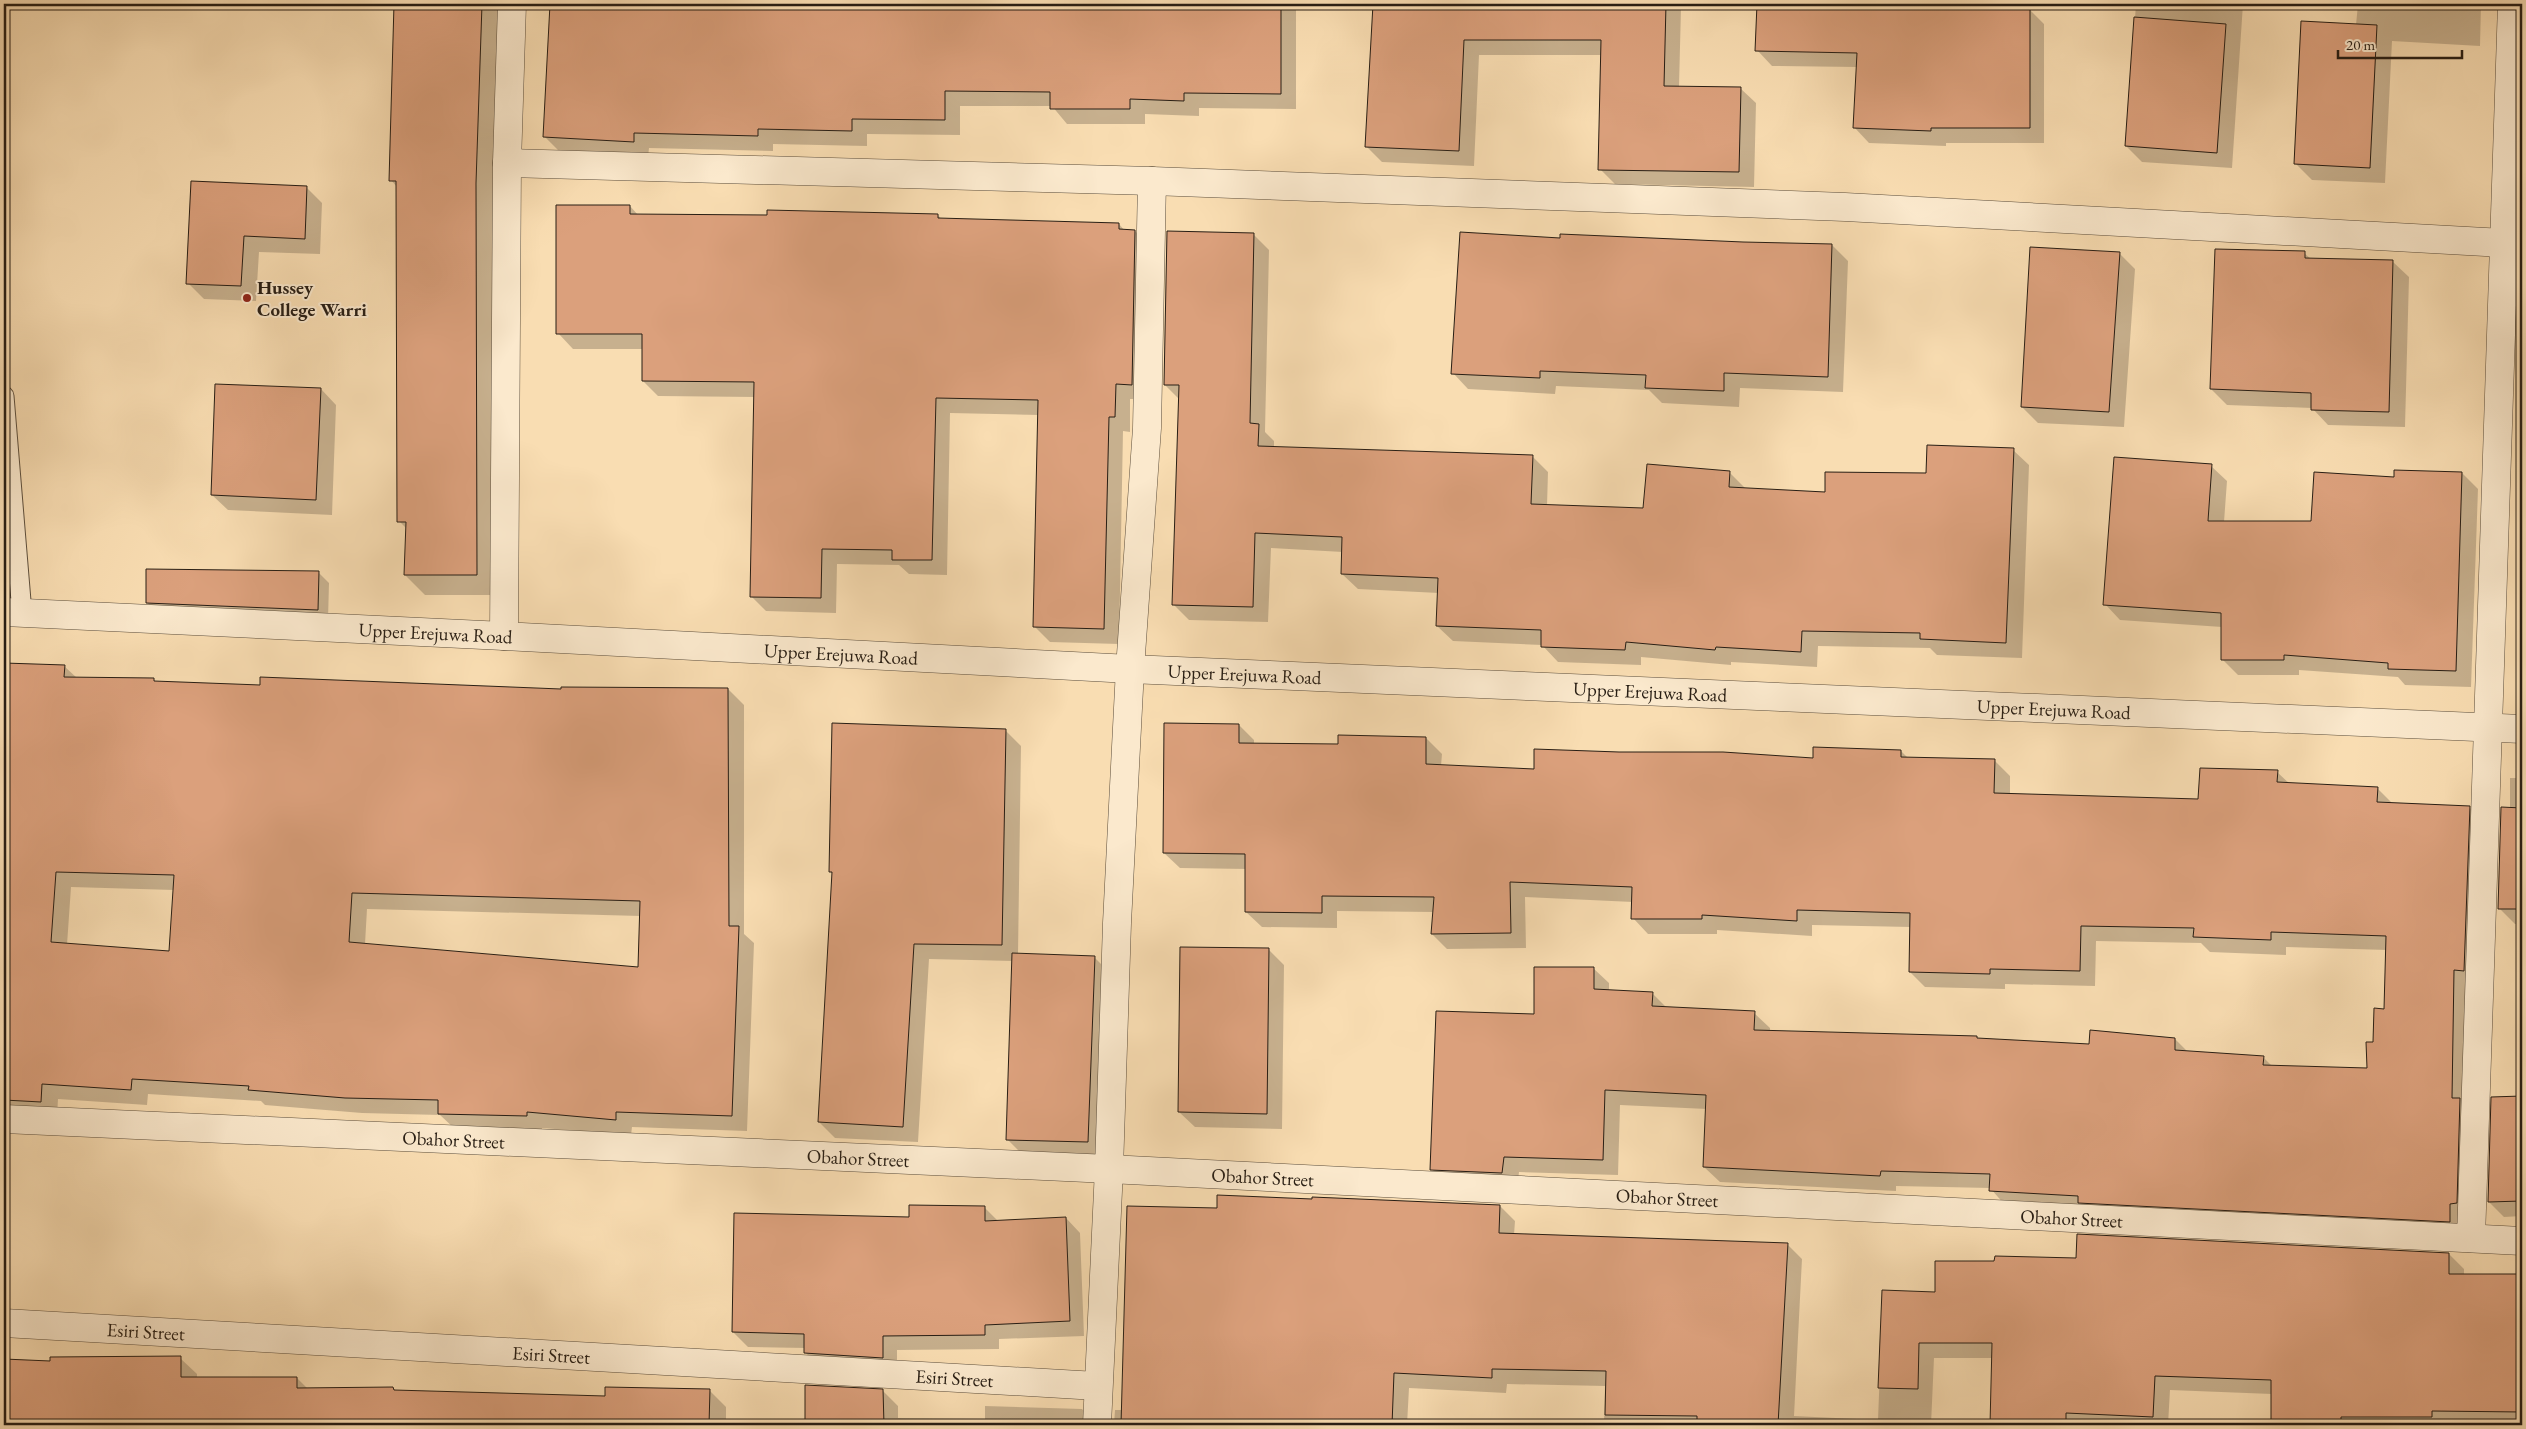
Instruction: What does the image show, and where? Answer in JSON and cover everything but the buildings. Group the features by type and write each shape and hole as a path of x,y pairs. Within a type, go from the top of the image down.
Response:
{"street":[{"path":"504,636 507,163 512,4"},
{"path":"2470,1238 2488,727 2513,244 2512,4"},
{"path":"507,163 1152,181 1845,208 2513,244"},
{"path":"1097,1425 1097,1386 1110,1169 1117,923 1130,669 1147,428 1152,181"},
{"name":"Upper Erejuwa Road","path":"13,613 504,636 1130,669 2522,729"},
{"name":"Obahor Street","path":"4,1119 1110,1169 2522,1241"},
{"name":"Esiri Street","path":"4,1323 1097,1386"}],"lane":[{"path":"4,396 13,613"}],"place":[{"name":"Hussey College Warri","path":"247,298"}]}
